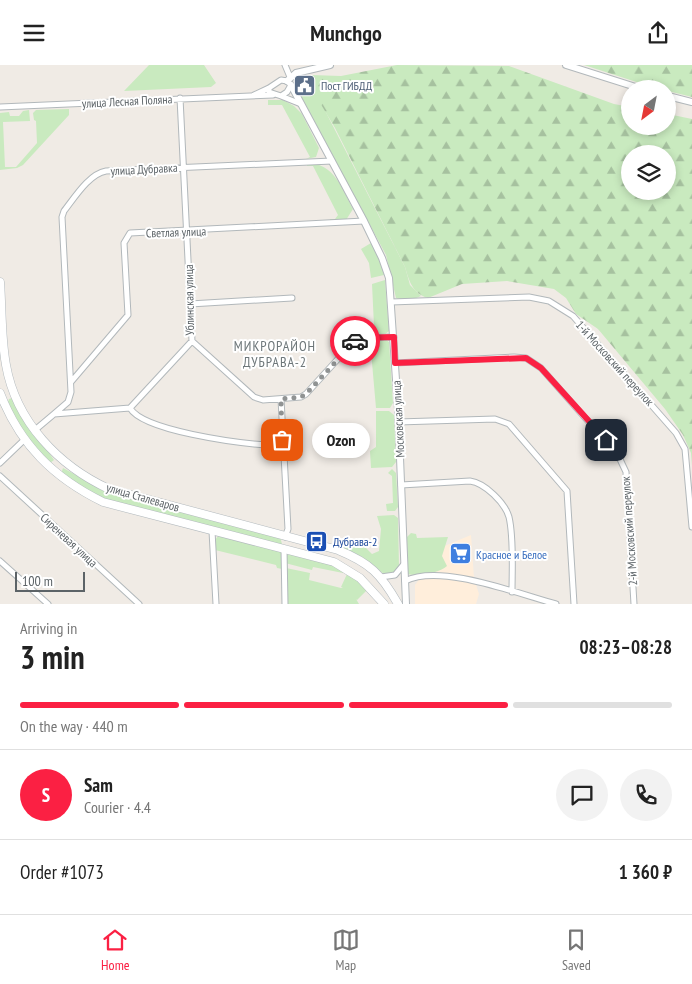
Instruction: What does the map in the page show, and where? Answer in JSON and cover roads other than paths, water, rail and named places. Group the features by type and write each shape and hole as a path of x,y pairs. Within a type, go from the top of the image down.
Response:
{"main road":[{"name":"улица Сталеваров","path":"0,282 3,345 13,392 35,430 61,460 78,474 109,489 338,550 360,559 381,577 398,604"},
{"path":"1,395 13,392"},
{"name":"улица Сталеваров","path":"1,395 24,440 52,471 67,483 103,502 334,562 360,578 384,604"},
{"path":"52,471 61,460"},
{"path":"284,549 286,537"},
{"path":"334,562 338,550"}],"street":[{"name":"Московская улица","path":"285,65 290,81 302,105 364,221 382,258 389,278 394,337 406,604"},
{"path":"281,96 287,92 290,81 308,69 330,65"},
{"path":"566,65 621,82"},
{"name":"улица Лесная Поляна","path":"254,95 281,80 290,81"},
{"path":"269,88 269,92 273,95"},
{"name":"улица Лесная Поляна","path":"0,107 254,95 281,96"},
{"path":"281,96 302,105"},
{"name":"Ублинская улица","path":"130,408 192,341 180,98"},
{"path":"676,98 692,102"},
{"name":"улица Дубравка","path":"54,414 71,397 62,217 64,211 99,172 332,161"},
{"name":"Светлая улица","path":"71,382 128,315 126,237 130,233 187,232 364,221"},
{"name":"1-й Московский переулок","path":"391,302 529,297 549,301 573,316 662,415 685,449 692,527"},
{"path":"190,304 292,298"},
{"path":"192,341 254,397 264,400 301,397 306,394 357,338 394,337"},
{"name":"2-й Московский переулок","path":"395,363 514,357 526,358 541,368 587,418 623,463 626,472 634,604"},
{"path":"281,399 288,529 286,537"},
{"path":"35,430 54,414 130,408 133,415 145,421 221,441 266,445"},
{"path":"398,422 495,419 509,423 567,491 574,604"},
{"path":"0,463 24,440"},
{"name":"Сиреневая улица","path":"0,476 139,604"},
{"path":"401,485 470,481 481,484 493,495 509,516 512,592"},
{"path":"212,531 216,604"},
{"path":"284,549 285,604"},
{"path":"0,561 48,604"},
{"path":"381,577 395,575 404,564"},
{"path":"405,581 430,575 450,576 556,604"}],"place":[{"name":"Пост ГИБДД","path":"305,85"},
{"name":"Ozon","path":"282,440"},
{"name":"Дубрава-2","path":"317,541"},
{"name":"Красное и Белое","path":"460,554"}],"district":[{"name":"МИКРОРАЙОН ДУБРАВА-2","path":"275,354"}]}
